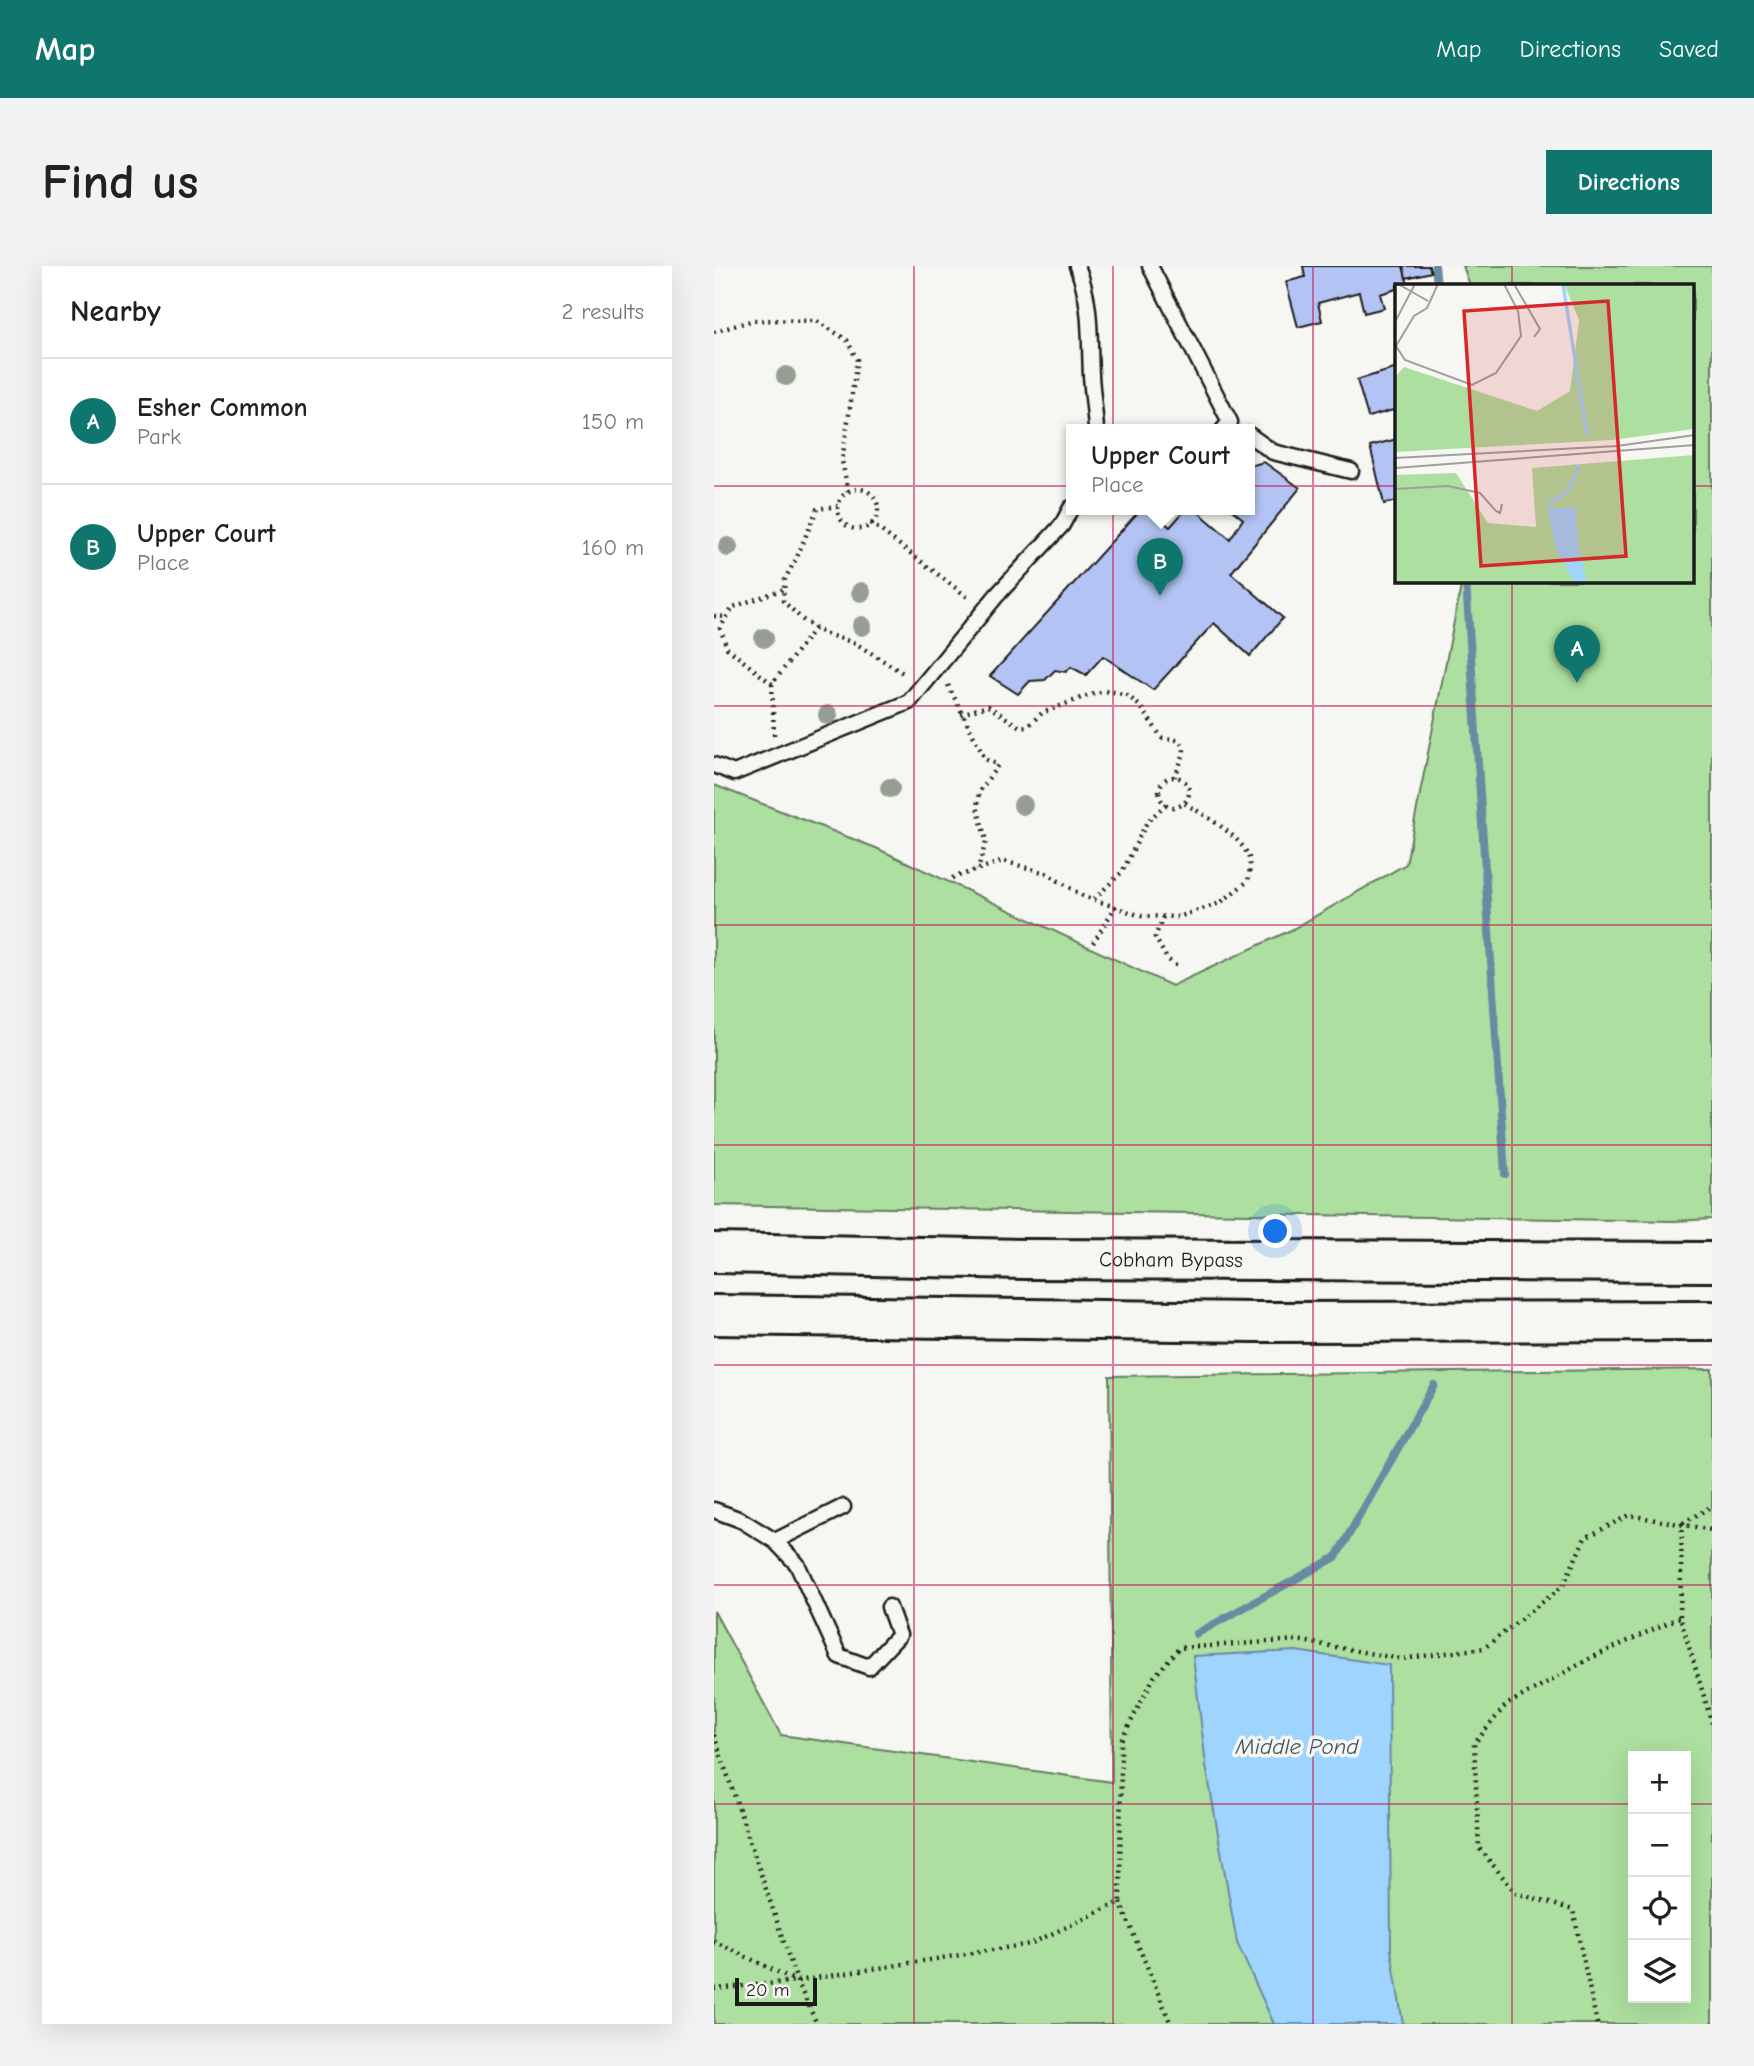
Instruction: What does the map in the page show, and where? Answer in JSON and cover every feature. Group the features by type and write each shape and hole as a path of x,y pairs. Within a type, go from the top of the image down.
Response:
{"highway":[{"name":"Cobham Bypass","path":"714,1253 1027,1259 1712,1262"},
{"path":"714,1315 1254,1322 1712,1321"}],"lane":[{"path":"1077,266 1086,288 1096,424"},
{"path":"1150,266 1229,424"},
{"path":"1255,439 1273,452 1351,471"},
{"path":"714,765 734,773 909,702 984,610 1062,525 1067,515"},
{"path":"775,1541 843,1507"},
{"path":"714,1510 741,1520 775,1541 797,1564 839,1656 869,1667 899,1635 888,1607"}],"path":[{"path":"714,332 754,320 817,321 847,340 857,360 842,461 848,491"},
{"path":"861,489 876,499 878,512 872,523 859,529 846,525 838,514 838,506 848,491 861,489"},
{"path":"838,506 817,509 785,579 783,601 815,628 855,643 922,686"},
{"path":"872,523 984,610"},
{"path":"772,684 727,648 720,628 733,607 784,589"},
{"path":"714,616 726,617"},
{"path":"775,756 772,684 815,628"},
{"path":"939,665 985,759 998,765 979,792 979,820 986,841 978,870"},
{"path":"961,714 988,706 1020,727 1028,726 1042,713 1094,693 1109,691 1127,695 1140,706 1162,738 1177,738 1182,742 1185,750 1175,777"},
{"path":"1175,777 1188,784 1189,794 1184,803 1176,807 1166,804 1160,797 1160,788 1166,780 1175,777"},
{"path":"952,878 1003,861 1046,873 1083,896 1141,916 1178,917 1220,902 1248,881 1251,860 1245,850 1217,822 1184,803"},
{"path":"1094,899 1122,872 1147,821 1166,804"},
{"path":"1093,943 1116,906"},
{"path":"1163,916 1155,937 1167,959 1180,968"},
{"path":"1682,1523 1712,1506"},
{"path":"1171,2024 1120,1902 1121,1741 1154,1677 1179,1648 1297,1640 1401,1659 1484,1648 1563,1586 1585,1538 1629,1515 1712,1530"},
{"path":"1682,1523 1680,1617 1712,1723"},
{"path":"1597,2024 1573,1910 1516,1893 1479,1848 1474,1744 1506,1705 1589,1659 1680,1617"},
{"path":"714,1735 797,1981 817,2024"},
{"path":"714,1990 797,1981 1030,1944 1120,1902"},
{"path":"714,1941 797,1981"}],"green space":[{"path":"1463,266 1712,266 1712,1219 1674,1221 714,1205 714,785 876,848 1172,986 1291,930 1406,864 1462,583 1695,583 1695,284 1470,284"},
{"path":"1712,1369 1712,2024 714,2024 714,1611 781,1735 1112,1782 1109,1376"}],"water":[{"name":"Middle Pond","path":"1296,1651 1389,1665 1391,1950 1403,2024 1274,2024 1237,1943 1206,1765 1193,1656"}],"building":[{"path":"1303,266 1403,266 1408,284 1395,284 1395,290 1380,294 1384,308 1364,313 1359,292 1318,303 1322,321 1298,327 1286,282 1305,277"},
{"path":"1403,266 1429,266 1431,272 1406,278"},
{"path":"1395,369 1395,410 1368,417 1357,380"},
{"path":"1395,440 1395,501 1384,504 1370,446"},
{"path":"1264,462 1300,488 1231,573 1283,618 1250,656 1214,623 1153,690 1103,656 1086,675 1071,667 1066,672 1055,670 1045,680 1030,681 1018,694 990,676 1135,515 1156,515 1170,527 1181,515 1202,515 1230,539 1243,519 1238,515 1255,515 1255,464"}],"waterway":[{"path":"1435,266 1437,284"},
{"path":"1466,583 1505,1174"},
{"path":"1196,1634 1336,1557 1434,1385"}],"place":[{"name":"Upper Court","path":"1160,596"},
{"name":"Esher Common","path":"1577,683"}]}
